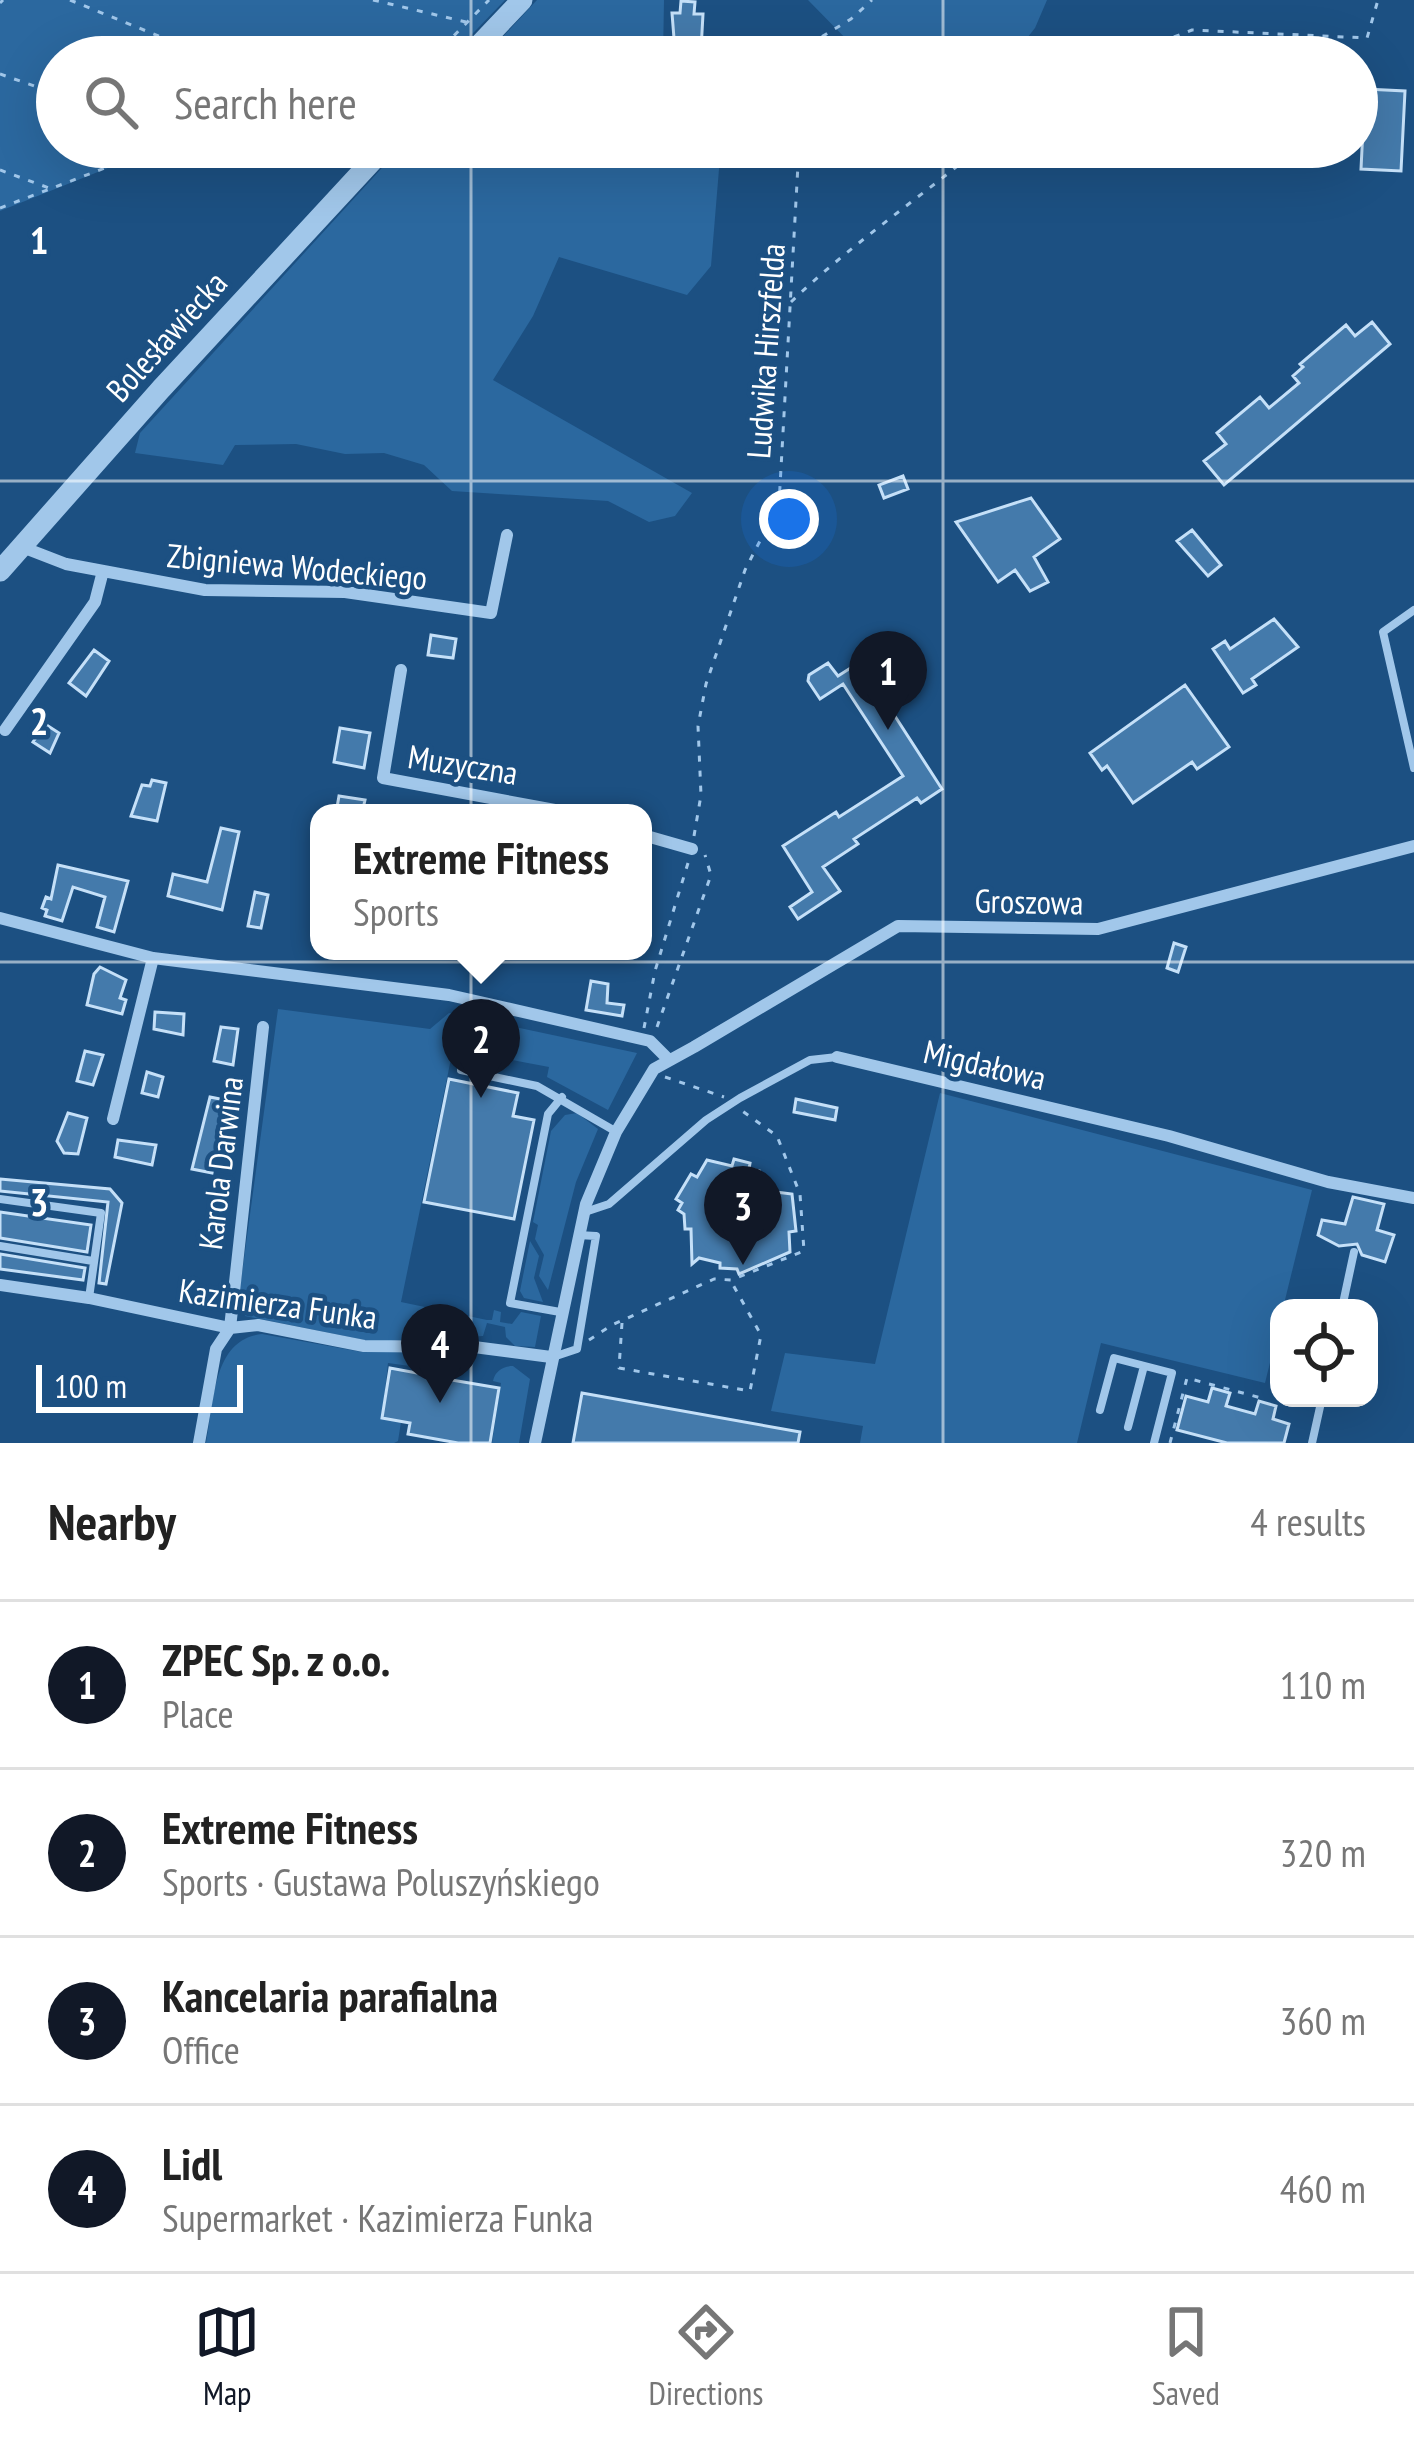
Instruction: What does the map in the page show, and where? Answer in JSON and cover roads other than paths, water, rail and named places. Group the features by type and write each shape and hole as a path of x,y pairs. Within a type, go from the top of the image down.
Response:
{"street":[{"path":"488,36 522,0"},
{"name":"Bolesławiecka","path":"0,572 160,389 365,168"},
{"name":"Zbigniewa Wodeckiego","path":"22,547 66,564 205,590 345,592 491,614 507,535"},
{"path":"5,730 95,602 103,571"},
{"name":"Muzyczna","path":"401,670 382,778 522,804"},
{"path":"652,838 692,850"},
{"name":"Groszowa","path":"535,1443 584,1213 616,1132 652,1073 668,1059 898,926 1098,929 1414,846"},
{"path":"0,918 153,958 449,995 646,1040 668,1059"},
{"path":"113,1119 153,958"},
{"name":"Karola Darwina","path":"199,1443 216,1349 230,1328 263,1027"},
{"name":"Migdałowa","path":"837,1058 1169,1136 1328,1182 1414,1198"},
{"name":"Kazimierza Funka","path":"0,1285 230,1328 258,1325 364,1346 475,1347 551,1358"}],"lane":[{"path":"1414,610 1383,632 1414,768"},
{"name":"Migdałowa","path":"584,1213 609,1204 733,1102 810,1060 837,1058"},
{"path":"461,1070 538,1086 616,1132"},
{"path":"560,1312 510,1303 548,1114 562,1097"},
{"path":"0,1199 101,1213 88,1298"},
{"path":"551,1358 577,1349 596,1236 578,1235"},
{"path":"0,1246 93,1261"},
{"path":"1344,1299 1354,1252"},
{"path":"1100,1409 1114,1358 1172,1372 1154,1443"},
{"path":"1128,1427 1144,1366"},
{"path":"1312,1443 1320,1407"}],"place":[{"name":"ZPEC Sp. z o.o.","path":"888,730"},
{"name":"Extreme Fitness","path":"481,1098"},
{"name":"Kancelaria parafialna","path":"743,1265"},
{"name":"Lidl","path":"440,1403"}]}
